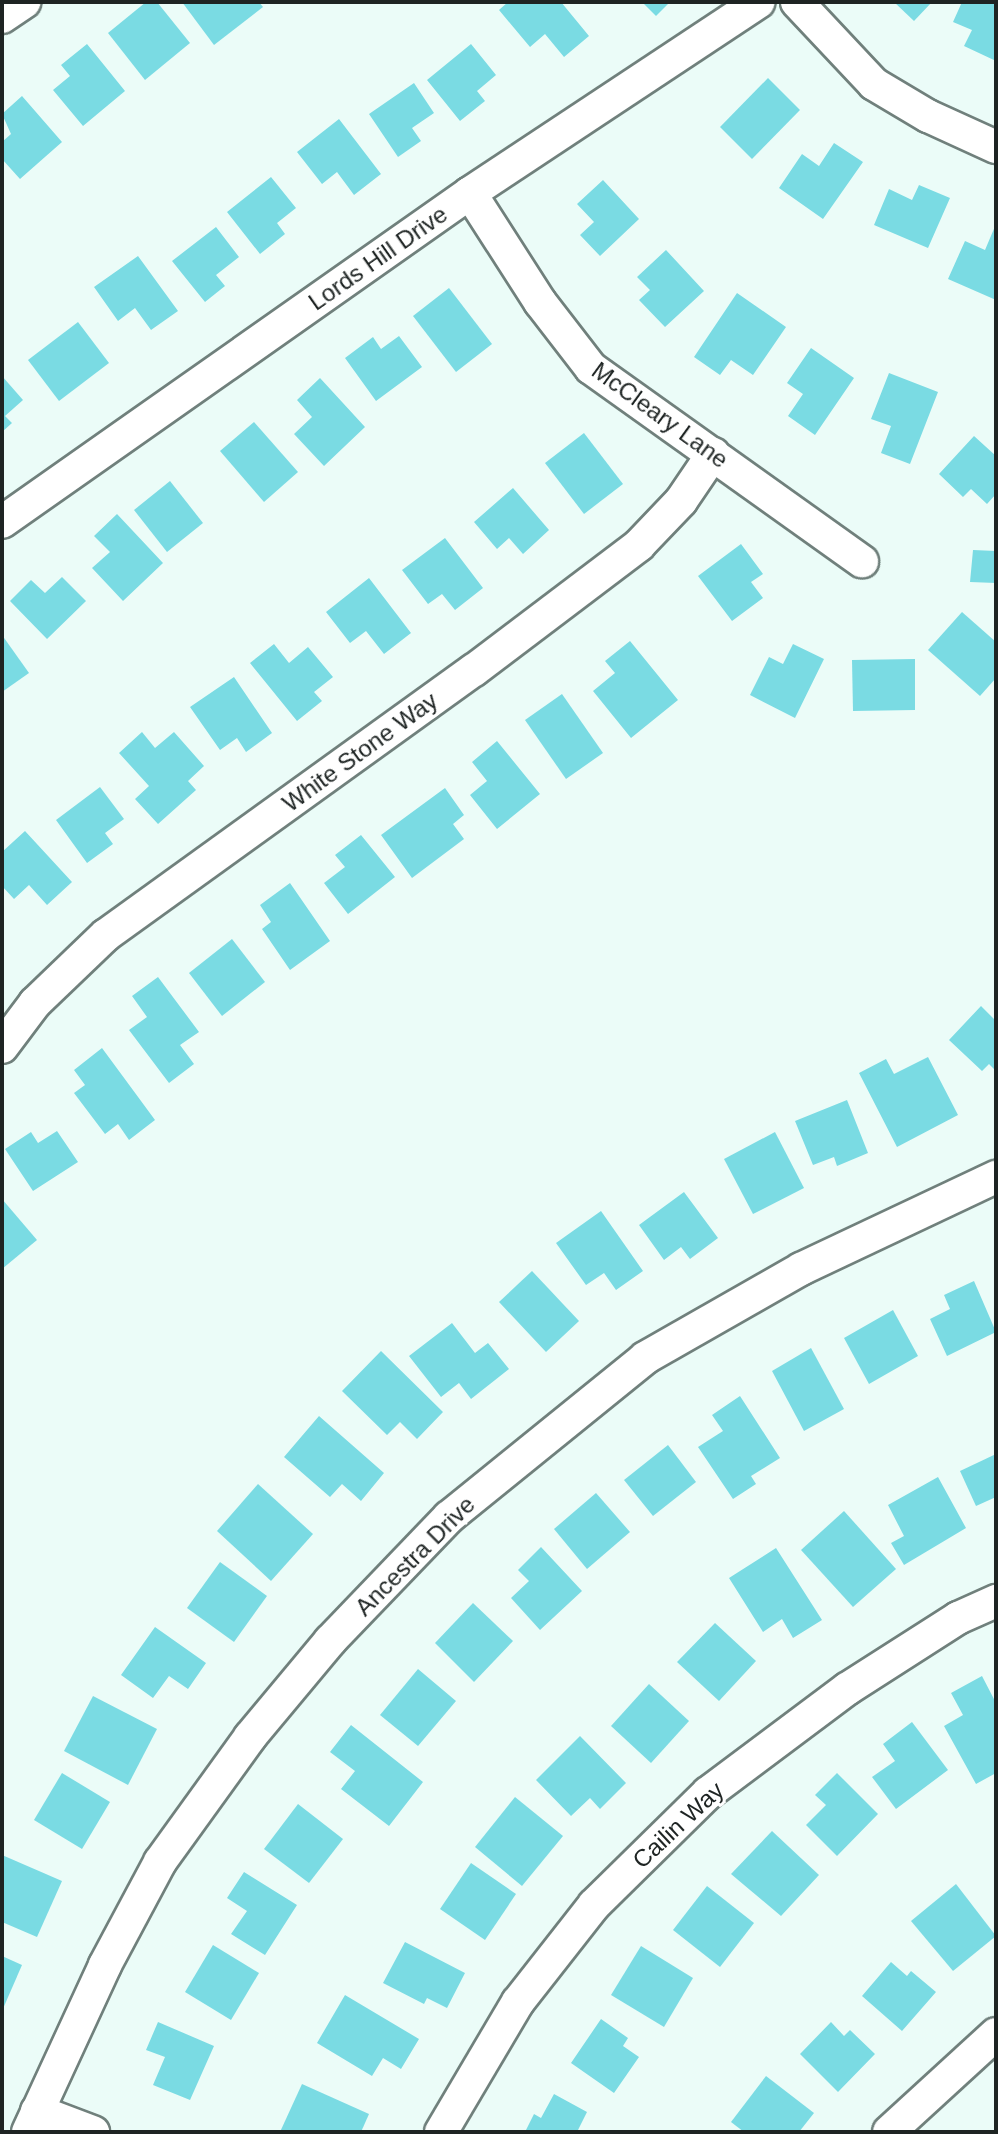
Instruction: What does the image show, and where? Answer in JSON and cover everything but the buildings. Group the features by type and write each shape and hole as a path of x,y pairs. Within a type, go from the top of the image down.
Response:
{"street":[{"path":"2,17 24,2"},
{"name":"Lords Hill Drive","path":"2,522 470,193 759,2"},
{"path":"797,2 874,84 996,147"},
{"name":"McCleary Lane","path":"470,193 540,302 591,368 862,561"},
{"name":"White Stone Way","path":"2,1047 35,1003 106,935 474,670 639,545 681,501 713,454"},
{"name":"Ancestra Drive","path":"32,2121 160,1862 250,1737 310,1665 449,1517 645,1358 801,1269 996,1177"},
{"name":"Cailin Way","path":"441,2132 518,2002 565,1941 594,1905 708,1793 847,1689 958,1618 996,1601"},
{"path":"889,2132 996,2034"},
{"path":"32,2121 93,2132"}]}
